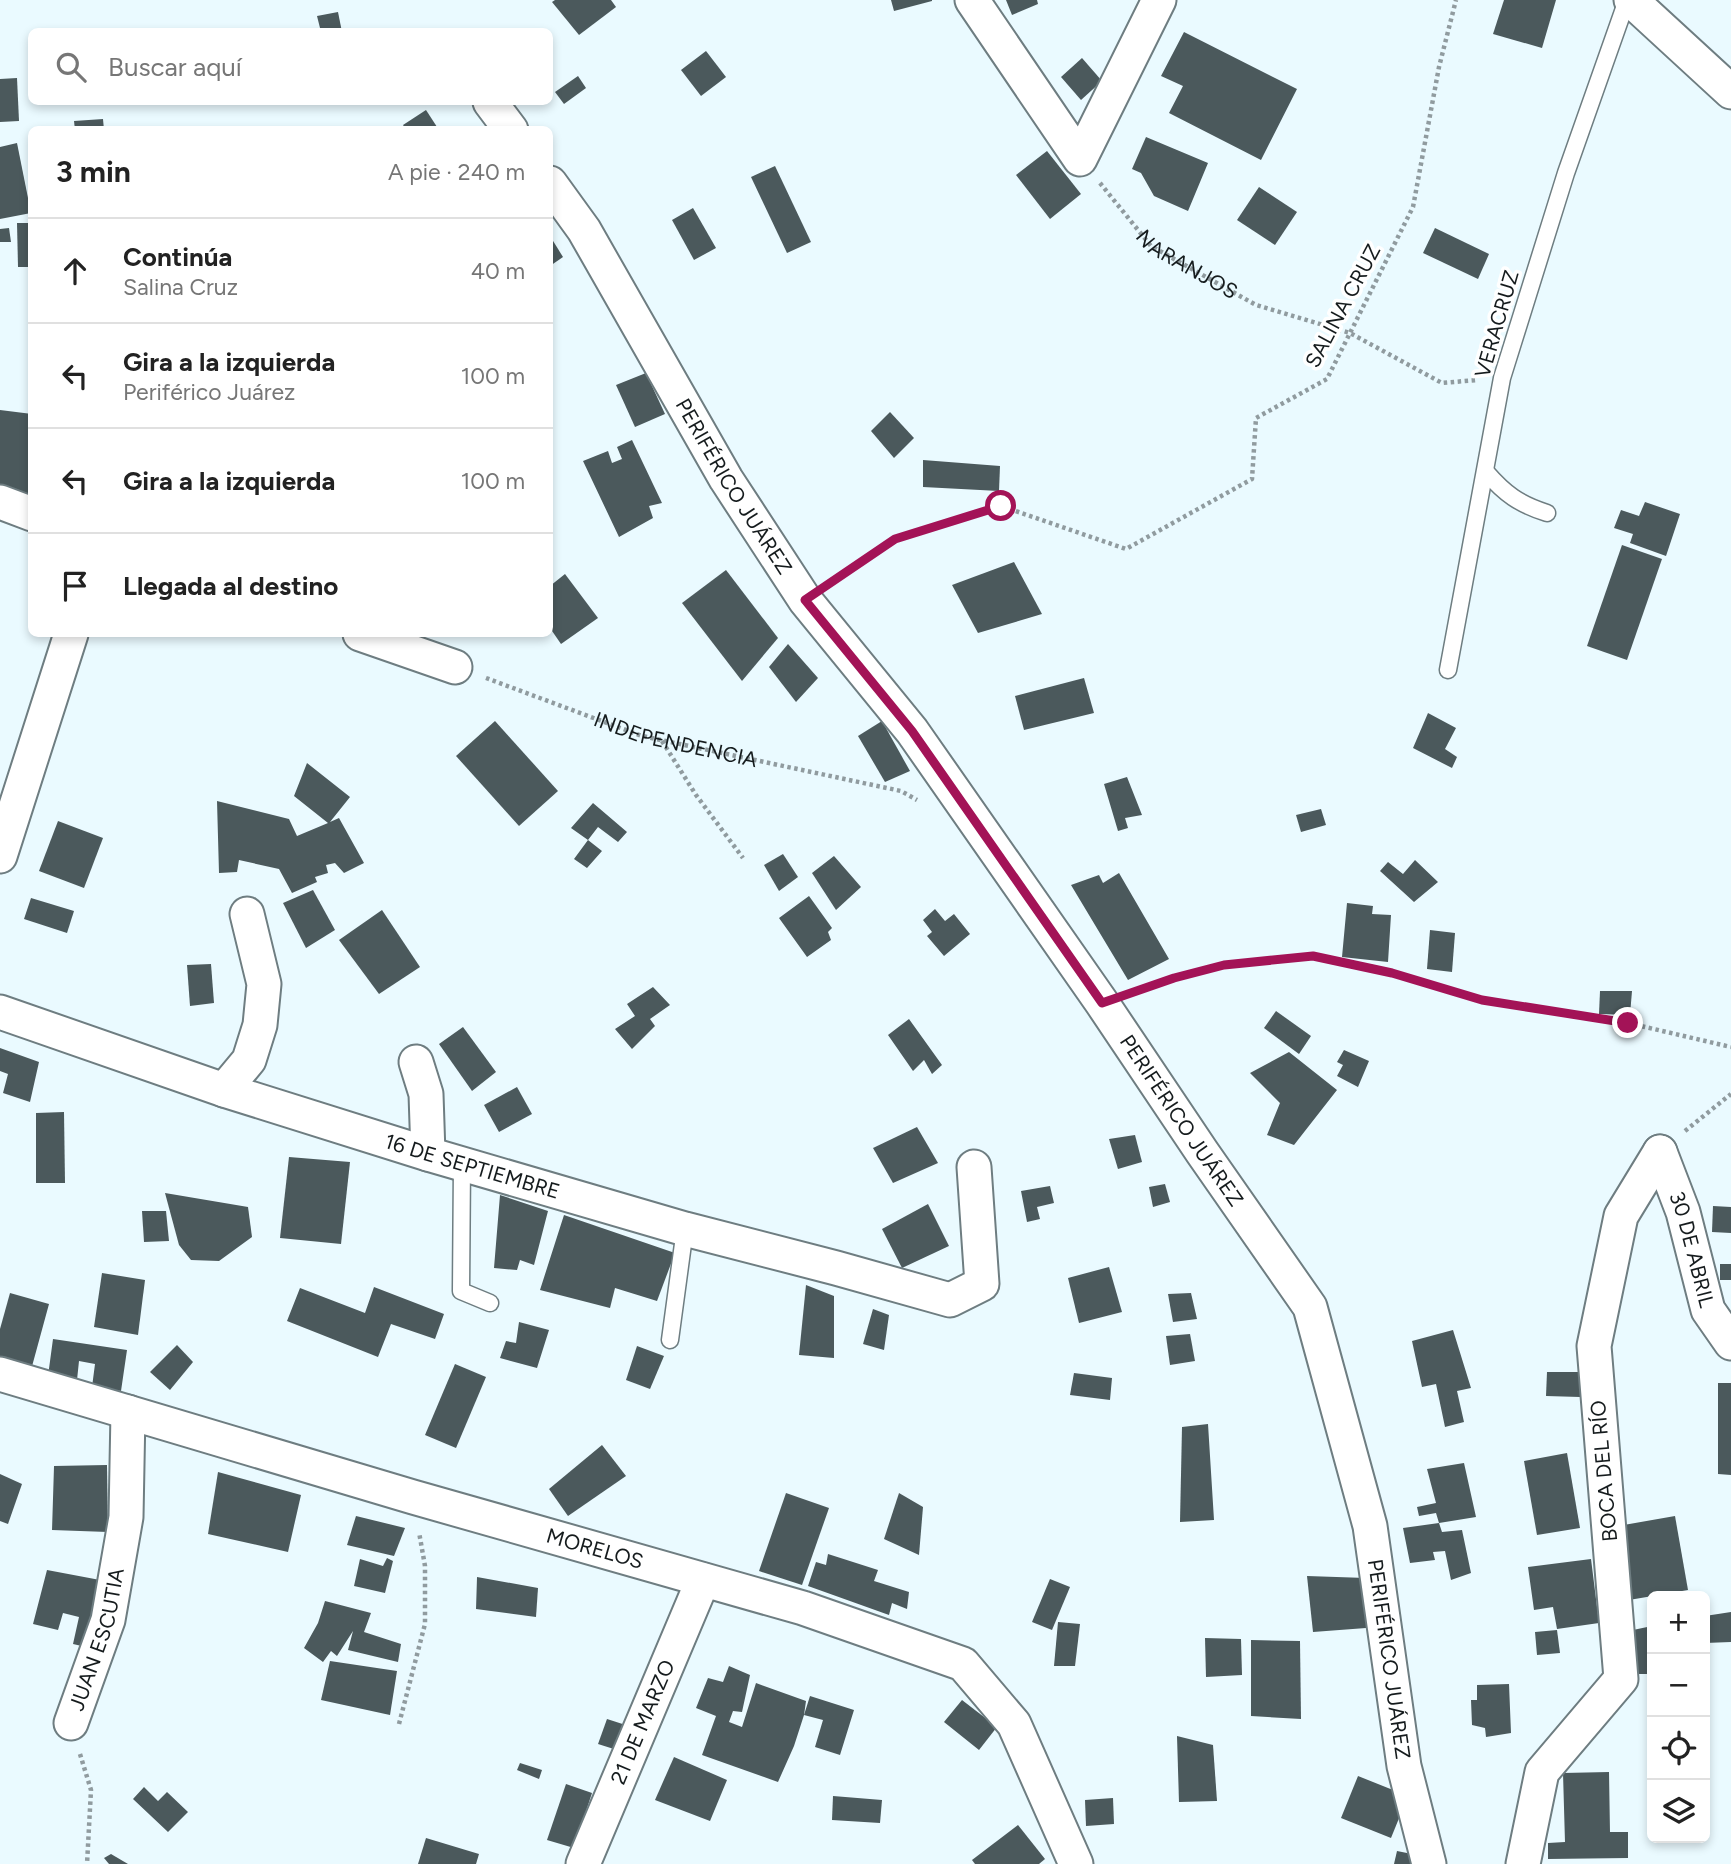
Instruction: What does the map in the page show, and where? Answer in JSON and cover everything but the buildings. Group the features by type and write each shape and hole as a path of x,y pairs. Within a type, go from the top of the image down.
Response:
{"street":[{"path":"972,0 1080,159 1159,0"},
{"path":"1629,0 1731,92"},
{"path":"492,105 508,126"},
{"name":"PERIFÉRICO JUÁREZ","path":"553,187 584,230 726,479 805,600 912,731 1310,1307 1370,1526 1404,1766 1429,1864"},
{"path":"0,502 28,512"},
{"path":"0,856 70,637"},
{"path":"369,637 455,667"},
{"path":"224,1090 249,1060 260,1025 264,984 247,914"},
{"name":"16 DE SEPTIEMBRE","path":"0,1012 224,1090 428,1154 685,1229 950,1300 982,1284 974,1167"},
{"path":"416,1062 426,1094 428,1154"},
{"name":"30 DE ABRIL","path":"1660,1152 1683,1212 1708,1310 1731,1343"},
{"name":"BOCA DEL RÍO","path":"1523,1864 1542,1772 1621,1679 1594,1346 1621,1216 1660,1152"},
{"name":"MORELOS","path":"0,1374 412,1497 803,1608 963,1664 1014,1724 1076,1864"},
{"name":"JUAN ESCUTIA","path":"71,1723 108,1620 125,1517 128,1412"},
{"name":"21 DE MARZO","path":"583,1864 703,1580"}],"lane":[{"name":"VERACRUZ","path":"1448,670 1502,378 1566,173 1629,0"},
{"path":"1486,472 1498,486 1524,506 1547,513"},
{"path":"462,1164 461,1291 490,1303"},
{"path":"670,1340 685,1229"}],"path":[{"name":"SALINA CRUZ","path":"805,600 895,539 1001,506 1126,550 1252,479 1256,418 1327,379 1413,206 1439,68 1457,0"},
{"name":"NARANJOS","path":"1080,159 1151,246 1256,305 1350,333 1442,383 1502,378"},
{"name":"INDEPENDENCIA","path":"455,667 642,736 901,791 923,803"},
{"path":"662,740 696,795 743,858"},
{"path":"1102,1003 1174,978 1224,965 1313,956 1392,973 1482,1000 1628,1023 1731,1047"},
{"path":"1660,1152 1731,1094"},
{"path":"399,1724 425,1624 425,1566 412,1497"},
{"name":"JUAN ESCUTIA","path":"71,1723 90,1790 87,1864"}],"route":[{"path":"1001,506 895,539 805,600 912,731 1102,1003 1174,978 1224,965 1313,956 1392,973 1482,1000 1628,1023"}]}
